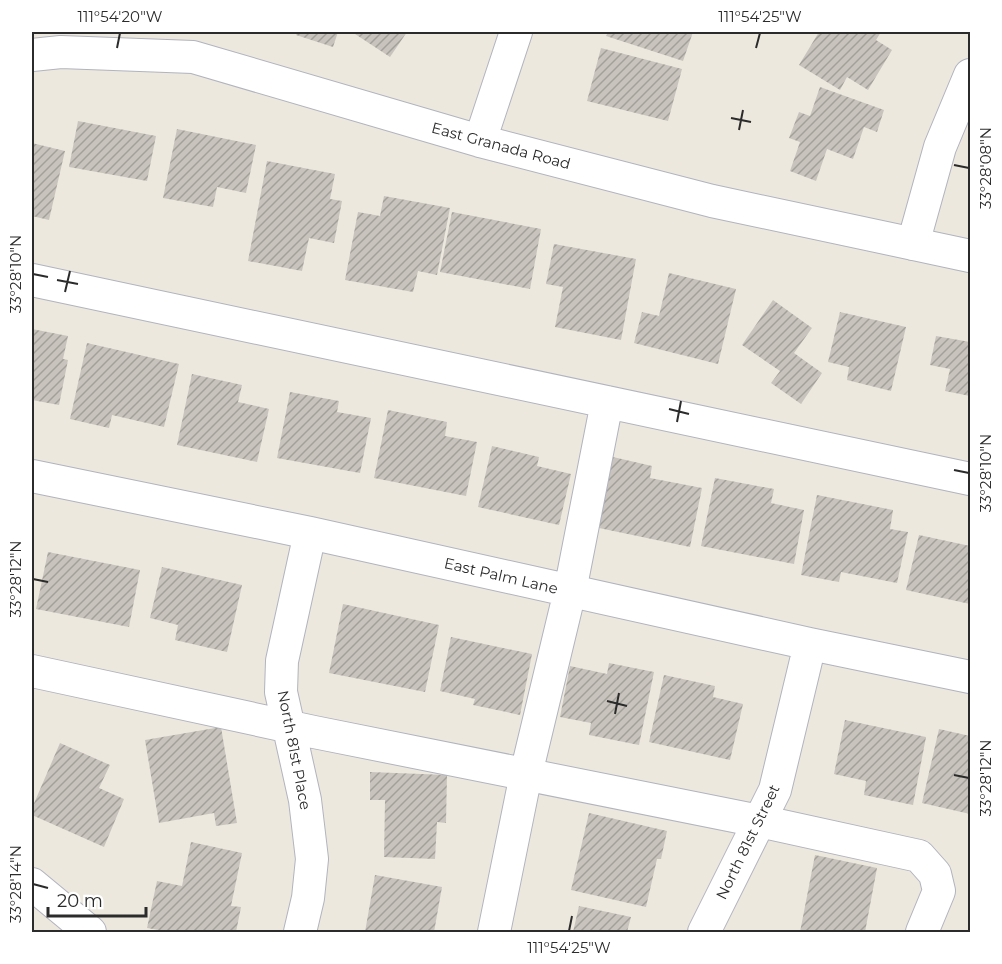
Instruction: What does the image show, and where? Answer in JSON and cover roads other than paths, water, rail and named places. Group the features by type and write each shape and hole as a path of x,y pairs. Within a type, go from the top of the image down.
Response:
{"street":[{"path":"480,141 516,32"},
{"name":"East Granada Road","path":"32,55 61,52 193,57 480,141 712,201 970,256"},
{"path":"913,244 940,147 970,75"},
{"path":"32,280 970,479"},
{"path":"494,933 526,774 570,591 607,402"},
{"name":"East Palm Lane","path":"32,476 310,533 810,644 970,676"},
{"name":"North 81st Place","path":"300,933 308,898 312,859 305,800 281,692 282,661 310,533"},
{"name":"North 81st Street","path":"704,933 775,790 810,644"},
{"path":"32,671 289,727 759,821 920,856 935,874 939,891 922,933"},
{"path":"32,884 90,933"}]}
